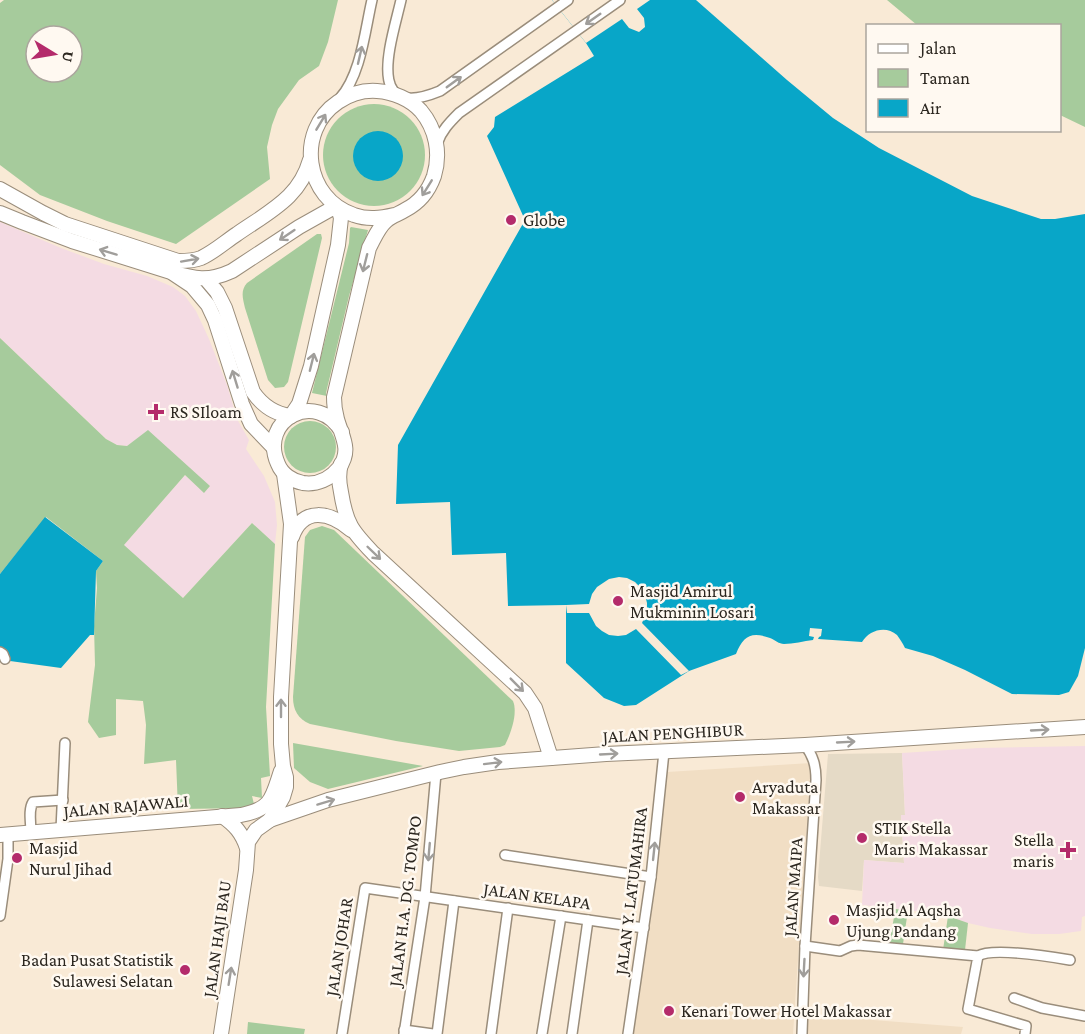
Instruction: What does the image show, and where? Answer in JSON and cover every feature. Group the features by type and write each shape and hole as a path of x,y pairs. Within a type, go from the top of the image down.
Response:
{"main road":[{"path":"357,536 345,515 339,474 345,447 335,413 334,397 369,248 387,219 412,206 430,185 436,167 437,147 432,128 422,112 409,100 390,93 370,91 350,95 335,104 322,117 314,133 310,160 314,177 325,195 338,208 355,216 366,218 383,218 394,215"},
{"path":"0,189 65,224 178,261 187,261 208,254 276,207 300,182 310,160"},
{"path":"0,213 72,240 171,272 206,279 220,277 232,271 299,227 331,209 338,208"},
{"path":"291,416 299,404 311,366 338,245 341,218 338,208"},
{"path":"171,272 192,286 208,305 221,335 242,404 251,424 273,447"},
{"path":"206,279 217,292 225,308 253,392 268,407 280,414 291,416"},
{"path":"342,432 329,417 317,411 303,411 285,420 276,432 273,447 279,468 284,474 304,483 319,482 332,475 342,463"},
{"path":"270,820 283,797 286,777 282,766 281,697 291,524 284,474"},
{"path":"290,542 294,530 300,523 310,516 319,515 336,519 357,536 525,693 535,708 550,758"},
{"name":"JALAN PENGHIBUR","path":"270,820 328,801 436,773 498,762 1085,727"},
{"name":"JALAN RAJAWALI","path":"4,835 255,812 265,807 273,796 282,766"},
{"path":"222,816 240,832 247,849"},
{"name":"JALAN HAJI BAU","path":"221,1034 242,899 248,842 256,830 270,820"}],"street":[{"path":"335,104 344,94 358,65 372,0"},
{"path":"401,0 387,62 387,76 391,88 399,96 410,98 440,91 568,0"},
{"path":"437,147 438,140 446,127 459,113 620,0"},
{"path":"61,830 65,743"},
{"name":"JALAN MAIPA","path":"802,1034 816,780 816,767 805,745"},
{"name":"JALAN Y. LATUMAHIRA","path":"627,1034 651,877 664,752"},
{"name":"JALAN H.A. DG. TOMPO","path":"404,1032 425,897 436,773"},
{"path":"31,832 31,803 63,800"},
{"path":"0,916 8,859 4,835"},
{"path":"505,855 651,877"},
{"name":"JALAN JOHAR","path":"342,1034 365,888 425,897"},
{"name":"JALAN KELAPA","path":"425,897 644,928"},
{"path":"437,1034 454,901"},
{"path":"491,1034 508,908"},
{"path":"542,1034 561,916"},
{"path":"572,1034 588,920"},
{"path":"806,946 840,951 858,945 978,956"},
{"path":"1025,1034 1026,1026 968,1009 978,956 983,952 1009,953 1070,960"},
{"path":"1014,998 1042,1008 1085,1016"},
{"path":"404,1032 433,1034"}],"shaded area":[{"name":"RS SIloam","path":"0,222 104,264 147,276 173,287 185,296 196,311 209,339 237,419 249,440 246,449 264,476 275,502 277,525 275,544 252,523 183,598 123,546 185,475 204,492 210,486 133,442 127,446 117,445 106,439 0,338"},
{"path":"1085,746 1085,916 1082,917 1081,931 1032,934 990,928 948,916 862,905 864,860 904,863 901,815 905,815 902,753 979,748"},
{"name":"STIK Stella Maris Makassar","path":"902,753 905,815 901,816 904,863 864,860 862,891 819,886 828,754"},
{"path":"811,763 793,1034 632,1034 667,772"},
{"path":"809,1015 963,1027 961,1034 807,1034"}],"green space":[{"path":"4,0 338,0 328,42 319,66 299,80 278,109 267,147 270,179 176,244 40,195 0,165 0,3"},
{"path":"887,0 1085,0 1085,127 1061,115 1061,24 916,24"},
{"path":"374,104 403,112 417,126 425,155 417,184 403,198 374,206 345,198 331,184 323,155 331,126 345,112"},
{"path":"351,227 368,230 349,296 327,396 312,393"},
{"path":"317,234 321,234 322,238 288,382 284,387 275,388 268,380 245,308 243,289 247,283"},
{"path":"0,338 106,439 117,445 127,446 148,430 210,486 204,493 185,475 124,545 183,598 252,523 275,544 266,707 270,776 261,778 262,798 252,796 255,808 178,809 176,760 144,764 146,725 143,701 116,699 116,735 99,738 88,722 95,665 96,571 103,561 46,517 0,574"},
{"path":"305,421 315,421 324,425 332,433 336,447 332,461 324,469 315,473 305,473 296,469 288,461 284,452 284,442 288,433 296,425"},
{"path":"322,526 334,530 513,701 514,717 505,745 459,751 310,724 299,717 295,710 293,697 305,537 310,530"},
{"path":"293,743 423,766 328,789 310,782 294,768"},
{"path":"883,908 908,910 903,944 889,944 895,912"},
{"path":"948,916 968,923 965,950 943,950"},
{"path":"248,1022 305,1029 304,1034 247,1034"}],"water":[{"path":"552,0 696,0 833,118 879,148 972,196 1041,219 1085,214 1085,648 1078,676 1069,692 1059,695 1012,694 933,656 905,648 897,635 888,630 873,632 862,642 818,639 822,629 810,628 809,636 814,637 813,640 795,643 782,644 758,635 748,637 736,654 689,671 636,705 624,706 604,698 566,663 566,605 508,606 506,553 452,555 450,502 396,504 398,445 525,220 487,136 494,127 495,117 594,56"},
{"path":"373,131 383,131 396,138 403,151 403,161 396,174 383,181 373,181 364,177 357,170 353,161 353,151 357,142 364,135"},
{"path":"45,517 103,561 96,571 94,635 90,635 61,668 10,661 0,650 0,574"}],"pier":[{"path":"552,0 650,0 637,9 644,18 645,27 639,32 629,28 622,19 586,43"},
{"path":"619,577 635,582 641,588 647,603 647,611 642,623 689,671 681,675 636,629 626,635 609,635 596,626 589,613 567,613 566,605 589,604 597,587 609,579"}],"place":[{"name":"Globe","path":"511,220"},
{"name":"RS SIloam","path":"156,412"},
{"name":"Masjid Amirul Mukminin Losari","path":"618,601"},
{"name":"Aryaduta Makassar","path":"740,797"},
{"name":"STIK Stella Maris Makassar","path":"862,838"},
{"name":"Stella maris","path":"1068,850"},
{"name":"Masjid Nurul Jihad","path":"17,858"},
{"name":"Masjid Al Aqsha Ujung Pandang","path":"834,920"},
{"name":"Badan Pusat Statistik Sulawesi Selatan","path":"185,970"},
{"name":"Kenari Tower Hotel Makassar","path":"669,1011"}]}
